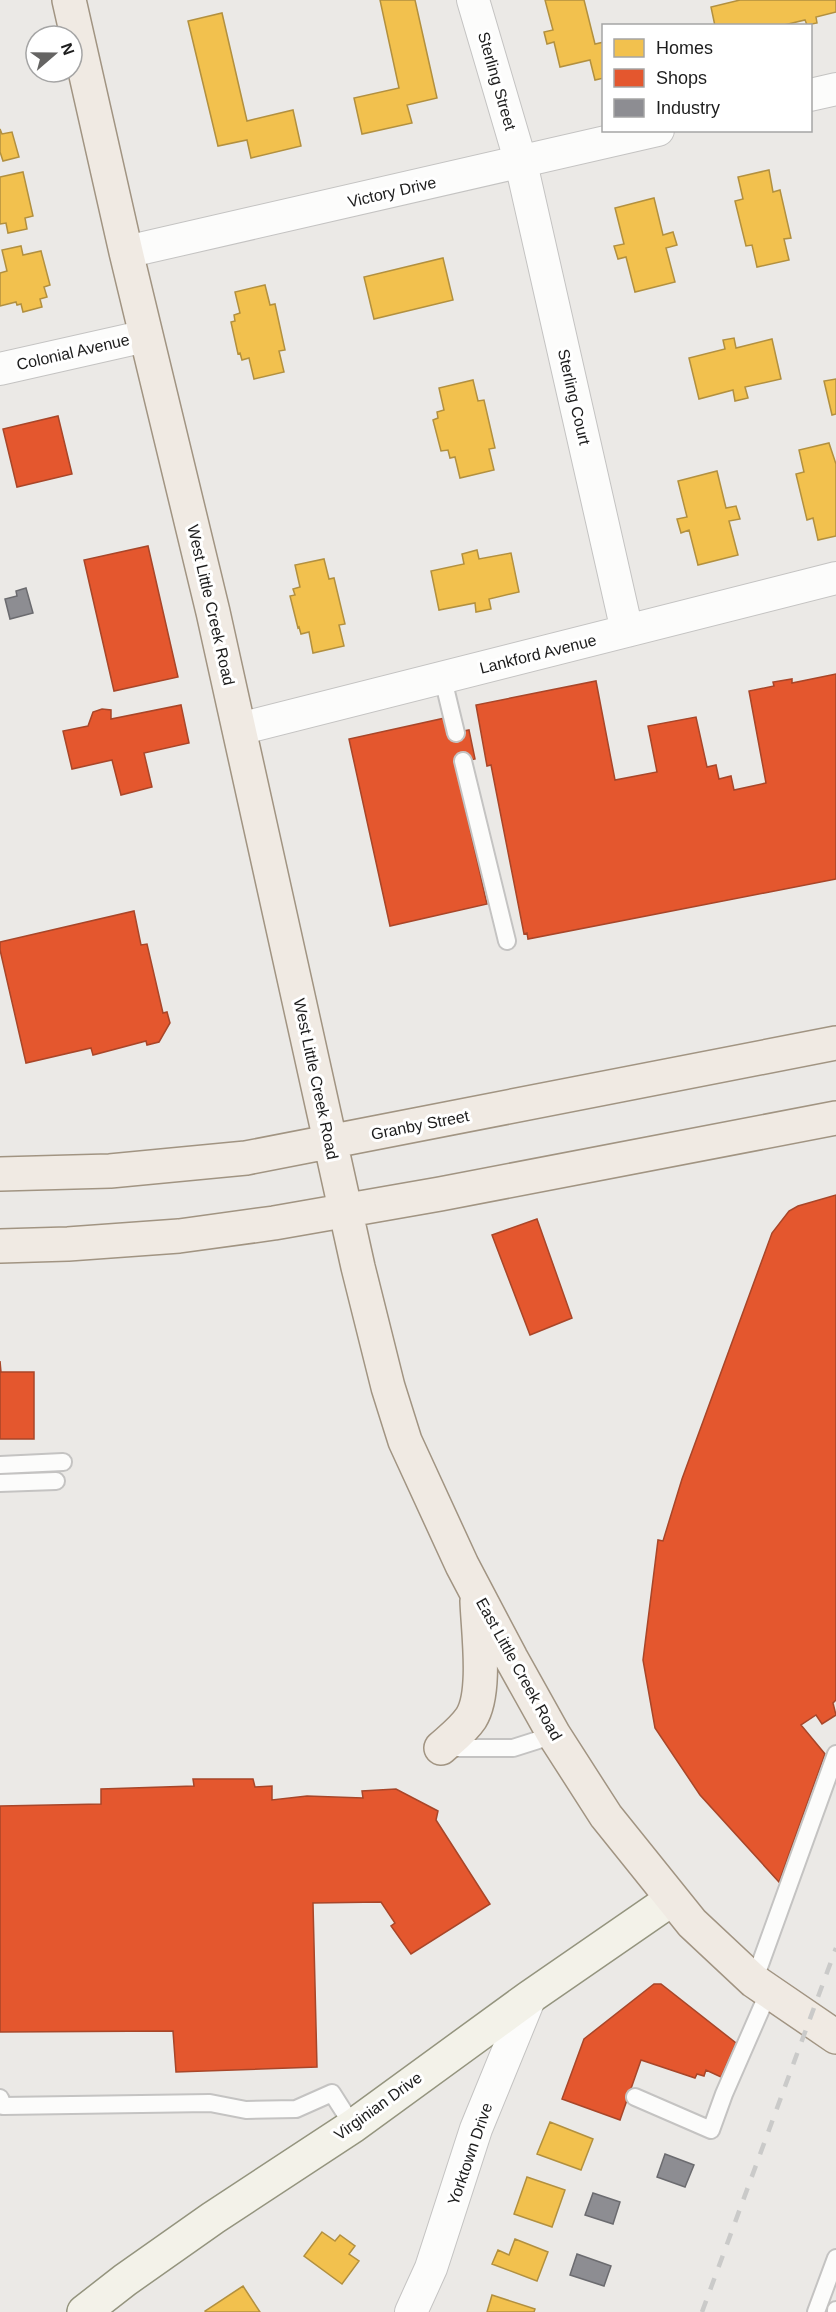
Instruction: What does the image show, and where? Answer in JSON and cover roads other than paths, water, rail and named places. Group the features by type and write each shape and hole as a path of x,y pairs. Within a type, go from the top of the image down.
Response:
{"main road":[{"name":"West Little Creek Road","path":"69,0 239,729 346,1211"},
{"name":"Granby Street","path":"1,1169 110,1171 211,1162 330,1143 836,1043"},
{"path":"0,1246 179,1236 274,1223 836,1119"},
{"name":"East Little Creek Road","path":"346,1211 396,1417 423,1484 477,1593 554,1735 606,1816 692,1923 762,1986 836,2037"},
{"path":"441,1748 470,1720 480,1694 477,1593"}],"street":[{"name":"Sterling Street","path":"473,0 521,163"},
{"path":"812,95 836,89"},
{"name":"Victory Drive","path":"126,252 650,132"},
{"name":"Sterling Court","path":"521,163 627,631"},
{"name":"Colonial Avenue","path":"0,369 146,336"},
{"name":"Lankford Avenue","path":"239,729 836,578"},
{"name":"Virginian Drive","path":"84,2312 213,2218 353,2126 530,1997 672,1899"},
{"name":"Yorktown Drive","path":"411,2312 431,2268 476,2129 530,1997"}],"lane":[{"path":"443,679 456,733"},
{"path":"463,761 507,941"},
{"path":"0,1465 63,1462"},
{"path":"0,1483 56,1481"},
{"path":"441,1748 513,1748 554,1735"},
{"path":"635,2097 711,2130 762,1986 836,1754"},
{"path":"0,2098 3,2106 210,2103 246,2110 296,2109 332,2093 353,2126"},
{"path":"816,2312 836,2258"}],"railway":[{"path":"702,2312 836,1948"}]}
